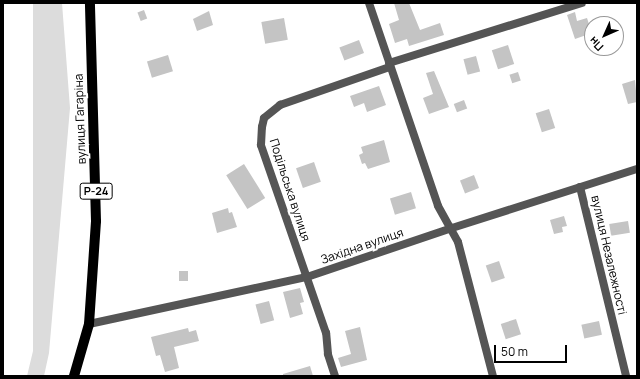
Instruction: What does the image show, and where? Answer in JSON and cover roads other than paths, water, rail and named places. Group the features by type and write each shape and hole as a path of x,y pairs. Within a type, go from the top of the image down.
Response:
{"main road":[{"name":"вулиця Гагаріна","path":"74,376 89,324 96,221 90,3"}],"street":[{"path":"369,3 438,206 452,228 493,376"},
{"name":"Подільська вулиця","path":"336,376 328,354 326,333 261,146 264,118 280,105 389,65 582,3"},
{"name":"Західна вулиця","path":"89,324 307,277 452,228 637,169"},
{"name":"вулиця Незалежності","path":"580,187 626,376"}]}
